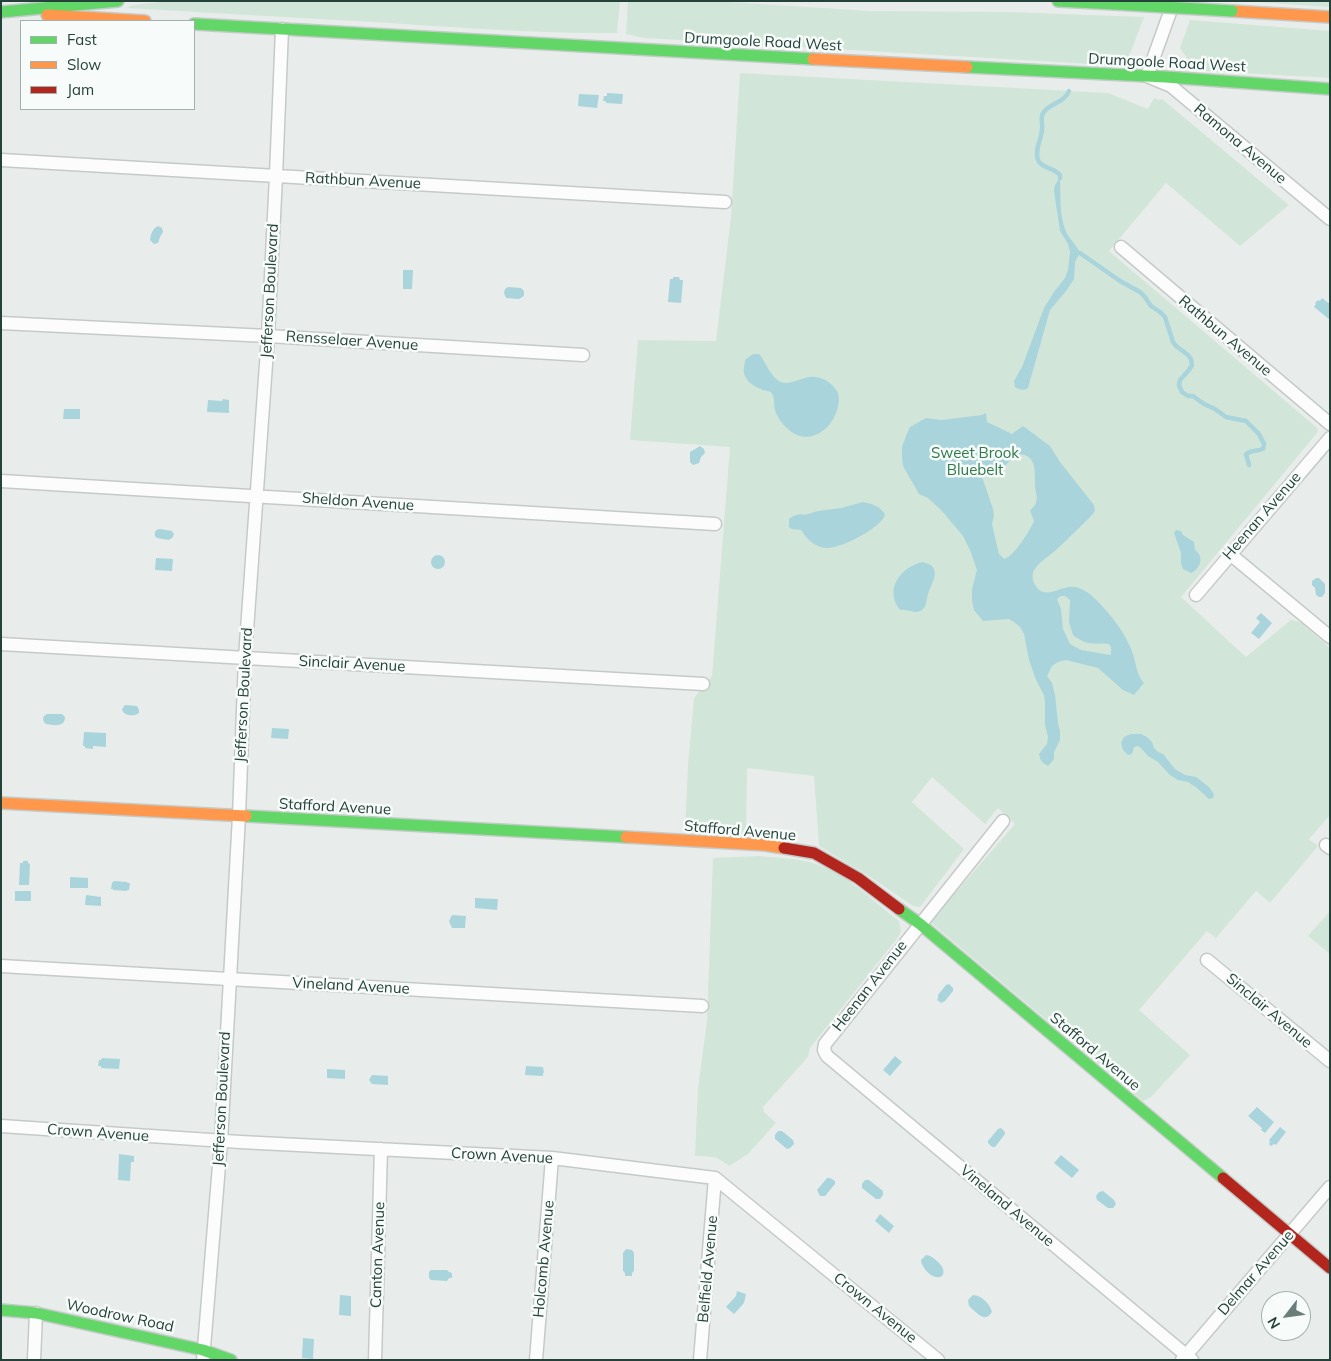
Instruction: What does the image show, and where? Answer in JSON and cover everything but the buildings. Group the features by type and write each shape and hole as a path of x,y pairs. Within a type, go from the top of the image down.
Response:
{"main road":[{"path":"1,13 118,1"},
{"path":"1058,1 1330,17"},
{"path":"1,13 127,20"},
{"name":"Drumgoole Road West","path":"195,24 693,53 1147,76 1330,89"},
{"name":"Stafford Avenue","path":"1,803 765,845 814,853 858,878 920,924 1330,1268"},
{"name":"Woodrow Road","path":"1,1310 36,1313 203,1355 231,1360"}],"street":[{"path":"1147,76 1174,1"},
{"name":"Jefferson Boulevard","path":"203,1355 221,1140 246,658 268,336 282,29"},
{"name":"Ramona Avenue","path":"1147,76 1171,86 1330,219"},
{"name":"Rathbun Avenue","path":"1,160 725,202"},
{"name":"Rathbun Avenue","path":"1121,247 1330,424"},
{"name":"Rensselaer Avenue","path":"1,323 268,336 583,355"},
{"name":"Heenan Avenue","path":"1196,595 1330,438"},
{"name":"Sheldon Avenue","path":"1,481 715,524"},
{"path":"1230,554 1330,637"},
{"name":"Sinclair Avenue","path":"1,644 703,684"},
{"name":"Heenan Avenue","path":"824,1050 825,1044 1003,821"},
{"name":"Sinclair Avenue","path":"1208,960 1330,1061"},
{"name":"Vineland Avenue","path":"1,966 702,1006"},
{"name":"Vineland Avenue","path":"824,1050 827,1056 1186,1358"},
{"name":"Crown Avenue","path":"1,1126 552,1158 715,1178 933,1358"},
{"name":"Canton Avenue","path":"375,1360 381,1149"},
{"name":"Holcomb Avenue","path":"536,1360 552,1158"},
{"name":"Belfield Avenue","path":"700,1360 715,1178"},
{"name":"Delmar Avenue","path":"1186,1358 1330,1187"},
{"path":"34,1360 36,1313"}],"green space":[{"path":"171,1 620,1 617,33 494,30 126,8 133,5"},
{"path":"628,1 714,1 870,11 1010,12 1144,17 1125,67 645,38 626,34"},
{"path":"1241,1 1330,1 1330,7"},
{"path":"1190,20 1330,31 1330,78 1190,70 1192,66 1180,48"},
{"name":"Sweet Brook Bluebelt","path":"740,73 1108,93 1148,109 1154,98 1162,99 1289,205 1240,246 1166,183 1109,251 1318,430 1181,597 1246,657 1291,620 1300,622 1330,648 1330,815 1309,839 1318,846 1270,903 1256,891 1216,938 1207,931 1139,1010 1190,1055 1151,1097 1143,1101 930,922 1015,824 998,808 985,824 932,777 912,802 964,849 920,907 913,906 866,874 819,846 814,776 747,768 746,838 685,833 688,765 694,698 712,676 730,447 630,440 638,340 716,341 731,217"},
{"path":"759,856 806,861 832,871 852,883 899,921 901,931 810,1048 808,1057 763,1107 764,1112 776,1123 748,1154 729,1166 717,1158 695,1156 698,1088 707,1021 713,858"},
{"path":"1330,911 1330,954 1308,936"}],"water":[{"path":"607,93 623,94 622,104 606,103 606,101 603,101"},
{"path":"579,94 599,95 597,108 578,106"},
{"path":"1060,178 1063,223 1066,232 1080,253 1075,262 1074,279 1050,310 1028,388 1022,390 1015,387 1014,381 1022,367 1044,308 1065,278 1068,270 1070,252 1068,244 1060,231 1054,191 1055,185"},
{"path":"158,226 162,228 163,232 158,243 154,244 150,240 153,230"},
{"path":"403,270 413,270 412,289 403,289"},
{"path":"673,277 679,277 680,280 683,280 681,303 668,302 670,279 673,279"},
{"path":"508,287 521,288 524,291 524,296 519,299 506,298 504,293"},
{"path":"1322,298 1330,304 1330,320 1314,307 1315,303"},
{"path":"753,354 759,354 773,376 779,381 789,383 810,377 819,377 831,384 837,391 839,400 834,418 824,430 817,434 803,437 795,434 780,421 774,407 771,392 755,386 746,377 744,372 745,360"},
{"path":"223,399 229,400 229,413 207,412 208,400 222,401"},
{"path":"64,409 80,409 80,419 63,419"},
{"path":"986,413 987,422 1012,434 1023,426 1050,446 1060,462 1094,505 1095,510 1093,514 1037,566 1034,570 1033,581 1038,589 1043,592 1047,593 1075,587 1087,592 1094,598 1112,617 1123,633 1132,651 1139,676 1144,683 1134,695 1123,690 1098,668 1066,660 1052,666 1047,676 1052,683 1055,695 1060,740 1054,752 1054,759 1048,766 1044,764 1039,754 1047,744 1048,737 1045,725 1044,695 1029,660 1024,634 1020,627 1009,619 983,621 974,610 972,589 977,570 970,550 963,536 942,511 928,498 919,494 903,466 902,447 910,427 926,418 942,420","holes":["1016,454 1028,456 1033,464 1037,500 1030,511 1034,521 1032,525 1017,548 1004,559 999,554 992,524 993,509 979,468 982,465 1000,469","1065,596 1070,600 1069,622 1073,635 1086,642 1109,644 1111,647 1110,655 1081,650 1070,644 1063,629 1061,609 1057,599"]},
{"path":"700,446 704,449 705,453 699,463 693,465 690,462 690,452"},
{"path":"863,502 879,507 885,515 876,526 859,537 841,545 826,548 818,546 808,539 801,530 789,527 789,519 793,516 841,508"},
{"path":"160,529 172,531 173,537 169,540 157,538 155,532"},
{"path":"1176,530 1181,531 1183,535 1194,542 1195,550 1200,556 1199,566 1191,573 1183,569 1181,553 1174,533"},
{"path":"435,555 441,555 445,562 441,569 435,569 431,565 431,559"},
{"path":"156,558 173,559 172,571 155,570"},
{"path":"922,562 929,564 935,571 934,580 925,606 918,612 900,610 895,602 894,594 897,580 907,569"},
{"path":"1319,578 1325,584 1325,593 1322,597 1316,595 1315,588 1312,585 1312,581"},
{"path":"1261,613 1272,623 1259,639 1251,633 1260,622 1256,618"},
{"path":"125,705 137,706 139,713 129,715 124,713 122,709"},
{"path":"47,714 62,714 65,717 64,721 58,725 46,724 43,719"},
{"path":"272,728 289,729 288,739 271,738"},
{"path":"84,732 106,733 106,747 93,746 93,749 85,748 83,746"},
{"path":"1131,734 1141,734 1147,737 1152,742 1154,748 1163,754 1175,769 1185,775 1196,777 1209,787 1214,794 1213,798 1209,799 1188,782 1178,780 1170,775 1158,762 1148,756 1138,746 1134,747 1132,754 1128,755 1123,750 1121,743 1124,737"},
{"path":"23,861 28,861 30,864 29,885 19,885 20,863 23,863"},
{"path":"70,877 88,878 88,888 70,888"},
{"path":"114,881 130,883 129,890 111,889"},
{"path":"15,891 31,891 31,901 15,901"},
{"path":"86,895 101,897 101,906 85,905"},
{"path":"475,898 498,899 497,910 475,908"},
{"path":"452,915 466,916 465,928 452,928 449,921"},
{"path":"949,984 953,991 941,1003 937,1000 938,995"},
{"path":"895,1056 902,1062 890,1076 883,1070"},
{"path":"102,1058 120,1059 119,1069 101,1068 101,1066 98,1066 99,1060"},
{"path":"526,1066 543,1067 543,1076 525,1075"},
{"path":"327,1069 345,1070 345,1079 327,1078"},
{"path":"372,1075 388,1076 388,1085 372,1084 369,1080"},
{"path":"1257,1107 1274,1122 1265,1133 1248,1116"},
{"path":"1280,1127 1286,1132 1276,1145 1271,1146 1269,1140"},
{"path":"1001,1128 1005,1134 995,1147 992,1147 988,1141"},
{"path":"778,1131 782,1131 793,1140 794,1144 790,1148 787,1149 775,1139"},
{"path":"119,1154 134,1156 134,1162 131,1162 130,1181 118,1180"},
{"path":"1061,1155 1079,1170 1072,1178 1054,1163"},
{"path":"827,1178 835,1181 835,1184 825,1196 820,1196 817,1190"},
{"path":"865,1180 869,1180 883,1191 880,1199 876,1199 862,1188"},
{"path":"1103,1191 1114,1200 1116,1204 1113,1208 1108,1208 1097,1200 1096,1196 1099,1192"},
{"path":"880,1214 894,1226 889,1233 875,1221"},
{"path":"626,1249 632,1250 634,1253 634,1271 632,1276 625,1276 623,1271 623,1253"},
{"path":"926,1255 941,1265 944,1273 942,1276 933,1276 924,1268 921,1260"},
{"path":"431,1270 447,1270 452,1273 452,1278 449,1278 447,1281 431,1280 429,1272"},
{"path":"737,1291 746,1294 744,1303 734,1314 726,1307 736,1296"},
{"path":"340,1295 351,1296 351,1316 339,1315"},
{"path":"973,1295 982,1298 987,1303 992,1312 989,1315 986,1317 980,1316 969,1306 968,1300"},
{"path":"303,1338 314,1339 313,1359 302,1358"}],"waterway":[{"path":"1060,178 1060,175 1040,163 1037,152 1042,133 1043,113 1064,98 1069,91"},
{"path":"1080,253 1120,281 1140,292 1151,306 1165,317 1173,342 1191,359 1192,365 1180,380 1179,385 1182,392 1188,396 1193,396 1226,417 1246,421 1259,434 1264,444 1263,449 1246,454 1249,465"}],"traffic: fast":[{"path":"1,12 118,1"},
{"path":"1058,1 1114,4"},
{"path":"1114,4 1232,11"},
{"path":"195,24 813,59"},
{"path":"967,67 1166,77 1330,89"},
{"path":"246,816 626,837"},
{"path":"899,909 920,924 1223,1178"},
{"path":"1,1310 36,1313 203,1350 231,1360"}],"traffic: slow":[{"path":"1232,11 1330,17"},
{"path":"47,15 129,20"},
{"path":"813,59 967,67"},
{"path":"1,803 246,816"},
{"path":"626,837 765,845 784,848"}],"traffic: jam":[{"path":"784,848 814,853 858,878 899,909"},
{"path":"1223,1178 1330,1268"}]}
